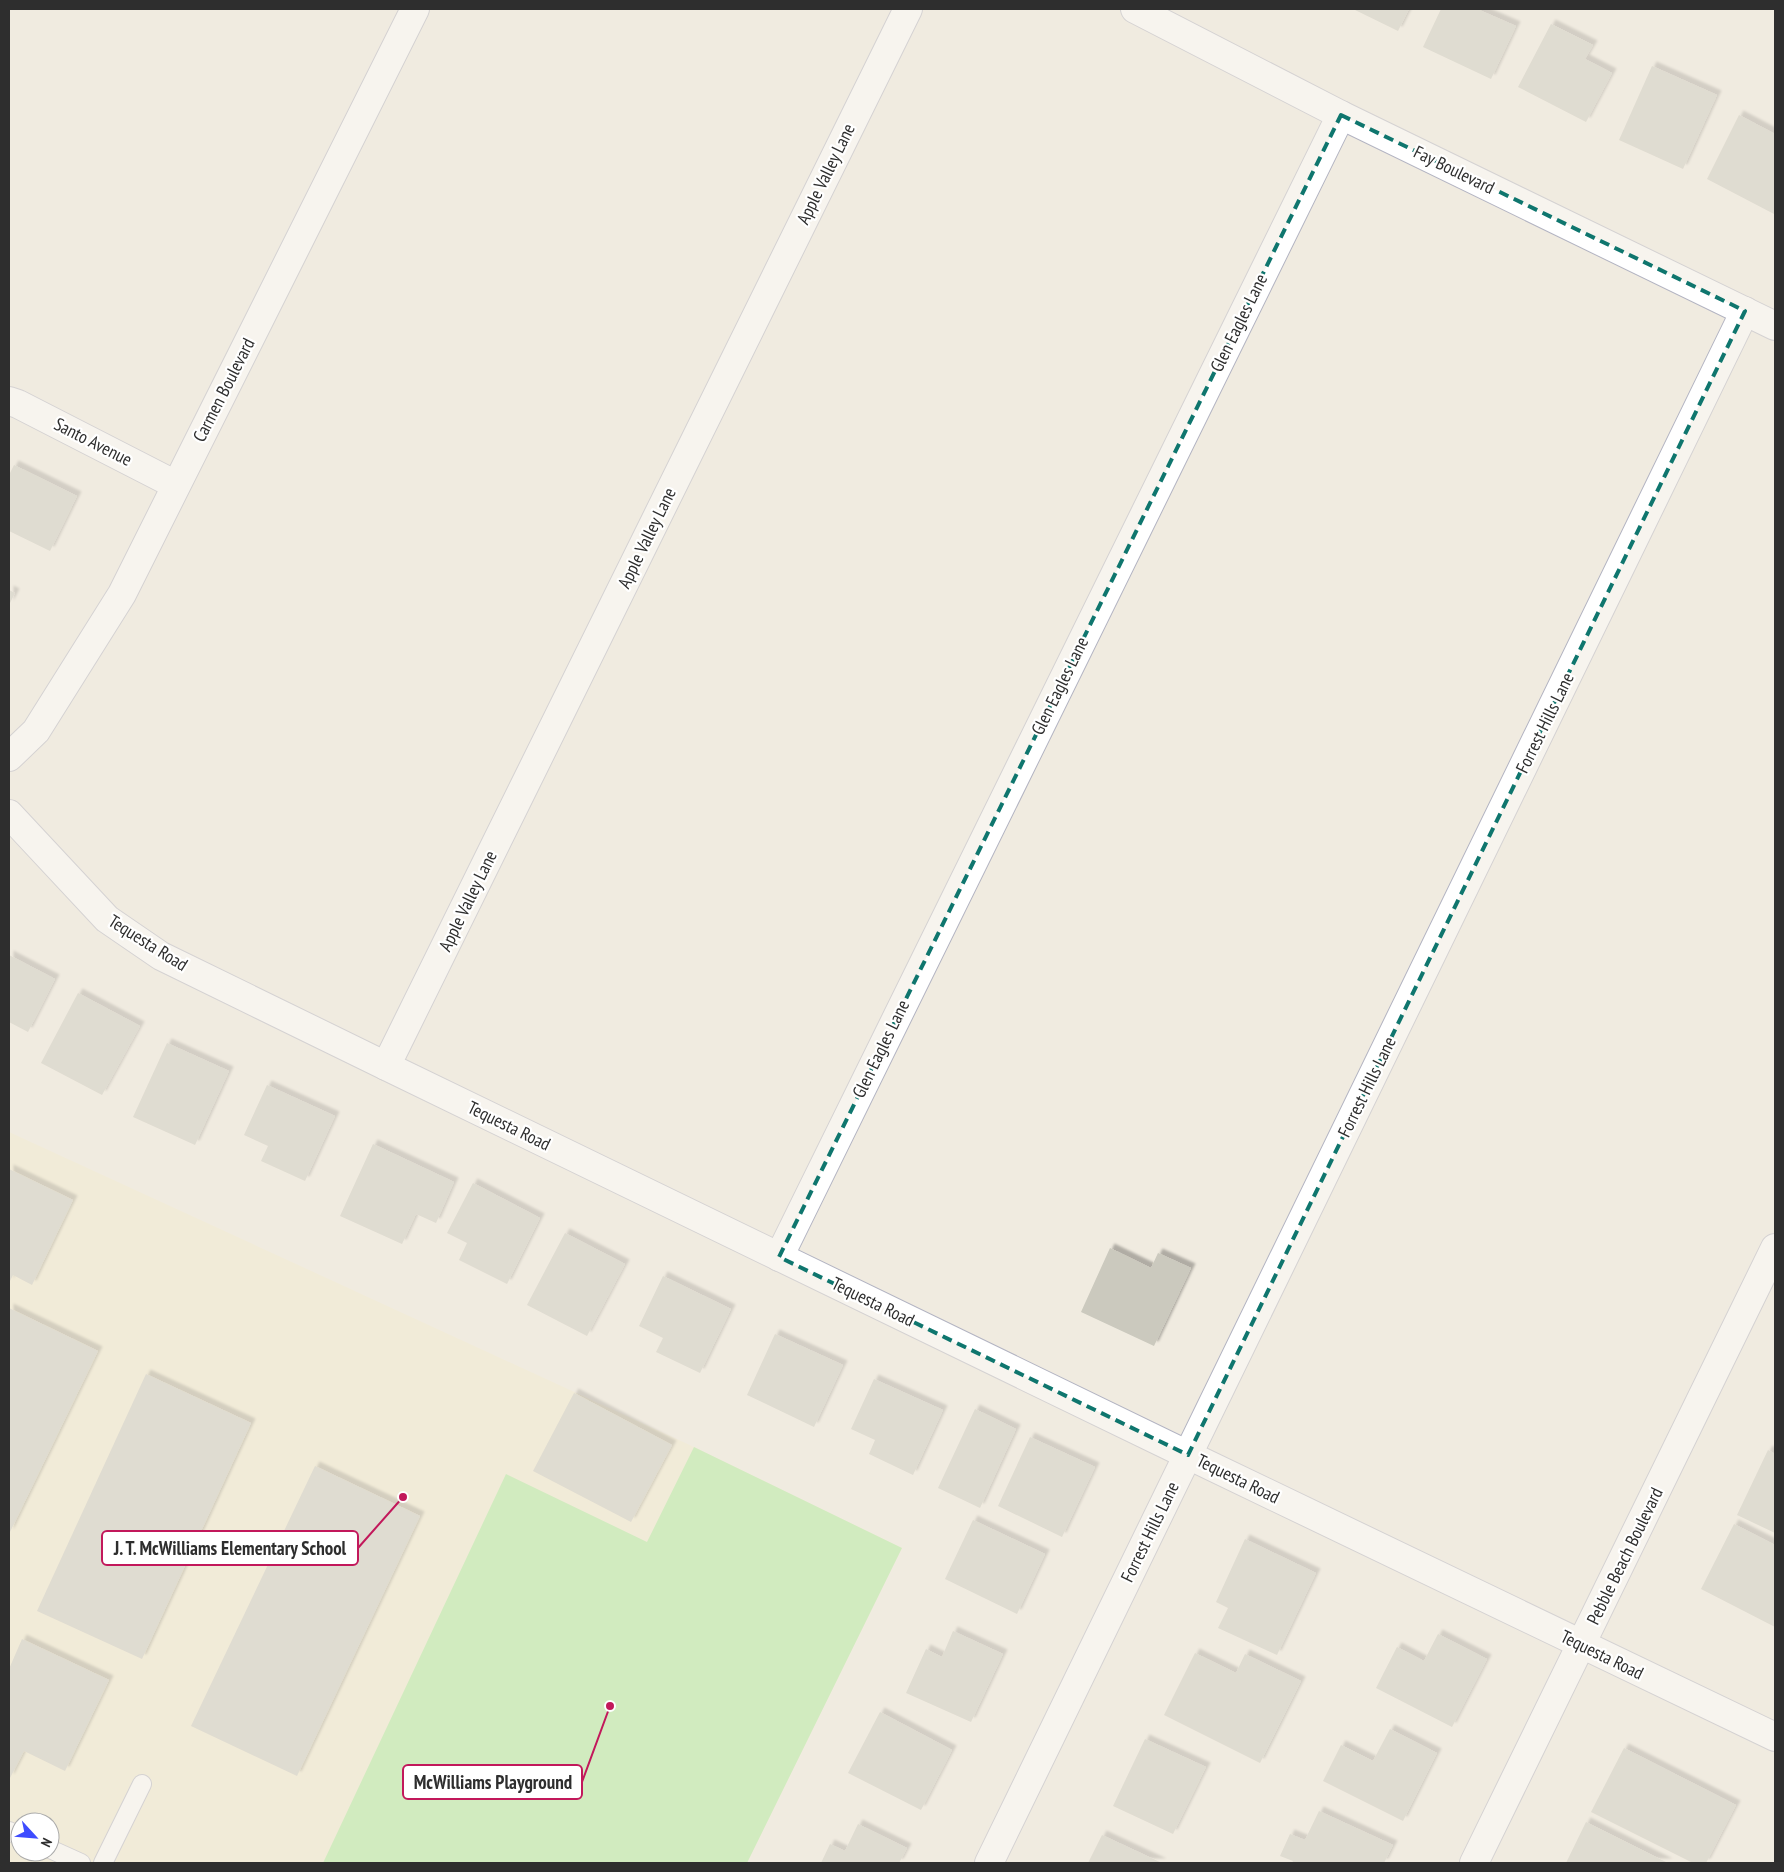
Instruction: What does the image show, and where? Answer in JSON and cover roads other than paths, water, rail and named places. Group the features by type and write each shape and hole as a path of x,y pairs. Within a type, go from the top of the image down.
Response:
{"street":[{"name":"Carmen Boulevard","path":"9,757 36,731 122,594 415,9"},
{"name":"Apple Valley Lane","path":"386,1066 908,9"},
{"name":"Fay Boulevard","path":"1136,9 1341,115 1775,326"},
{"name":"Glen Eagles Lane","path":"779,1257 1341,115"},
{"name":"Forrest Hills Lane","path":"989,1863 1745,311"},
{"name":"Santo Avenue","path":"9,401 176,485"},
{"name":"Tequesta Road","path":"9,814 107,919 161,956 1188,1455 1775,1737"},
{"name":"Pebble Beach Boulevard","path":"1474,1863 1775,1248"}],"lane":[{"path":"102,1863 142,1784"},
{"path":"60,1854 81,1863"}],"place":[{"name":"J. T. McWilliams Elementary School","path":"403,1497"},
{"name":"McWilliams Playground","path":"610,1706"}]}
